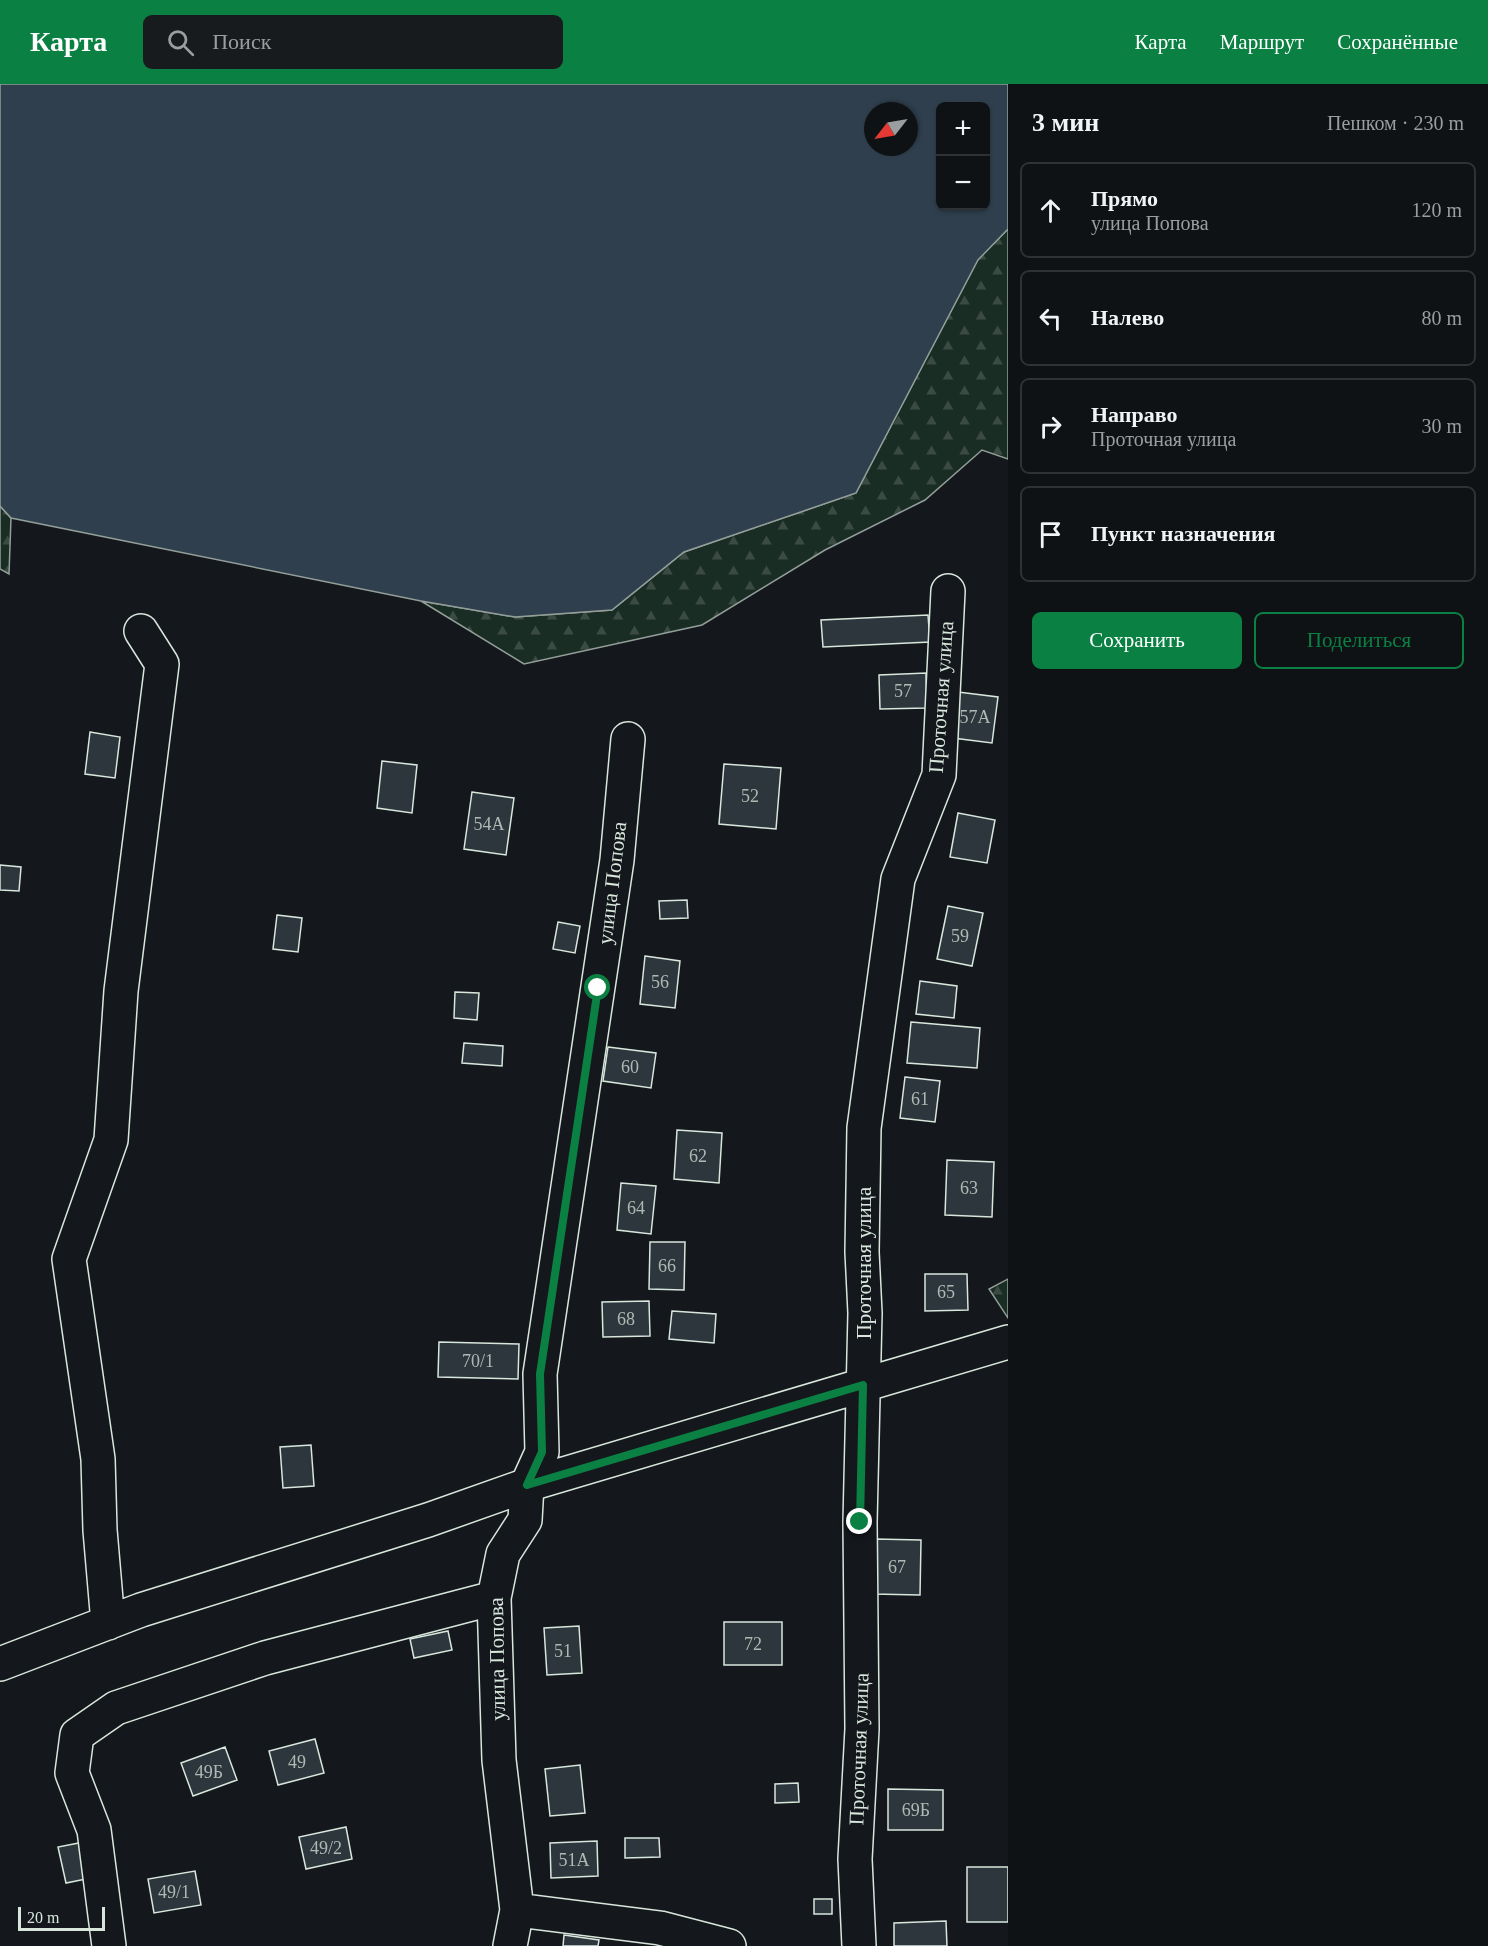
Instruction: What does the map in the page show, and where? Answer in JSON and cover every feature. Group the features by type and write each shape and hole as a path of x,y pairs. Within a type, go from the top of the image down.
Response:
{"street":[{"name":"Проточная улица","path":"859,1946 855,1859 862,1729 860,1522 864,1128 898,879 939,775 948,591"},
{"path":"108,1623 100,1530 98,1459 69,1259 111,1140 121,991 162,664 141,631"},
{"name":"улица Попова","path":"510,1946 517,1910 500,1760 494,1598 503,1554 525,1520 527,1485 542,1452 540,1374 617,860 628,739"},
{"path":"0,1664 141,1610 428,1520 527,1485 1008,1342"},
{"path":"109,1946 94,1830 72,1773 77,1735 116,1708 265,1658 494,1598"},
{"path":"517,1910 660,1928 729,1946"}],"green space":[{"path":"1008,229 1008,459 982,450 925,500 825,550 702,625 524,664 421,601 515,617 612,610 684,552 856,493 978,259"},
{"path":"0,506 11,518 9,574 0,569"},
{"path":"1008,1279 1008,1318 989,1289"}],"water":[{"path":"0,84 1008,84 1008,229 978,260 856,493 684,552 612,610 515,617 421,601 11,518 0,506"}],"building":[{"path":"928,615 930,642 823,647 821,620"},
{"path":"926,673 927,708 880,709 879,675"},
{"path":"958,692 998,697 992,743 953,738"},
{"path":"90,732 120,737 115,778 85,774"},
{"path":"382,761 417,765 412,813 377,808"},
{"path":"724,764 781,768 776,829 719,824"},
{"path":"472,792 514,798 506,855 464,849"},
{"path":"958,813 995,820 987,863 950,857"},
{"path":"0,865 21,867 19,891 0,890"},
{"path":"687,900 688,918 660,919 659,901"},
{"path":"948,906 983,913 972,966 937,959"},
{"path":"277,915 302,918 298,952 273,949"},
{"path":"558,922 580,926 575,953 553,949"},
{"path":"645,956 680,961 675,1008 640,1004"},
{"path":"920,981 957,986 954,1018 916,1014"},
{"path":"455,992 479,993 477,1020 454,1018"},
{"path":"911,1022 980,1028 977,1068 907,1063"},
{"path":"464,1043 503,1046 502,1066 462,1063"},
{"path":"608,1047 656,1053 651,1088 603,1081"},
{"path":"905,1077 940,1081 935,1122 900,1118"},
{"path":"677,1130 722,1133 719,1183 674,1179"},
{"path":"947,1160 994,1162 992,1217 945,1215"},
{"path":"621,1183 656,1186 651,1234 617,1230"},
{"path":"650,1242 685,1242 684,1290 649,1289"},
{"path":"925,1274 967,1274 968,1310 925,1311"},
{"path":"649,1301 650,1336 603,1337 602,1302"},
{"path":"672,1311 716,1314 714,1343 669,1339"},
{"path":"439,1342 519,1344 518,1379 438,1377"},
{"path":"311,1445 314,1486 283,1488 280,1447"},
{"path":"874,1539 921,1540 920,1595 873,1594"},
{"path":"724,1622 782,1622 782,1665 724,1665"},
{"path":"579,1626 582,1673 547,1675 544,1628"},
{"path":"448,1631 452,1650 414,1658 410,1639"},
{"path":"315,1739 324,1773 278,1785 269,1751"},
{"path":"225,1747 237,1780 193,1796 181,1763"},
{"path":"580,1765 585,1813 550,1816 545,1769"},
{"path":"798,1783 799,1802 775,1803 775,1784"},
{"path":"888,1789 943,1790 943,1830 888,1830"},
{"path":"346,1827 352,1859 306,1869 299,1837"},
{"path":"625,1838 659,1838 660,1857 625,1858"},
{"path":"597,1841 598,1876 551,1878 550,1843"},
{"path":"84,1842 91,1878 66,1883 58,1847"},
{"path":"967,1867 1008,1867 1008,1922 967,1922"},
{"path":"195,1871 201,1905 154,1913 148,1879"},
{"path":"814,1899 832,1899 832,1914 814,1914"},
{"path":"946,1921 947,1946 894,1946 894,1923"},
{"path":"564,1935 599,1940 598,1946 563,1946"}],"route":[{"path":"598,988 540,1374 542,1452 527,1485 863,1385 860,1522"}]}
